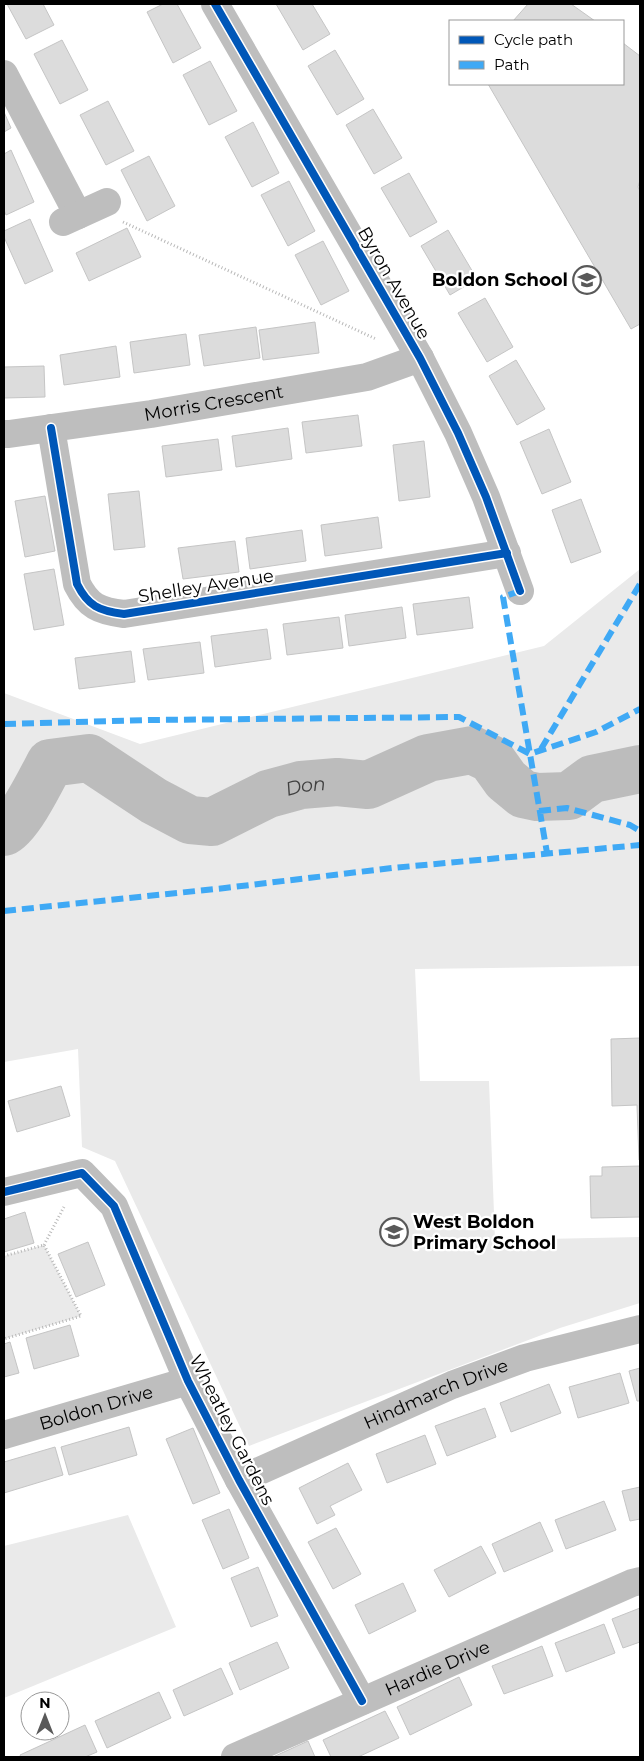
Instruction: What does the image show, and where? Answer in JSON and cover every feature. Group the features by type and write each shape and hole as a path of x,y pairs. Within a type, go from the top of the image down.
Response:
{"street":[{"name":"Byron Avenue","path":"214,4 420,358 458,433 486,497 520,591"},
{"path":"4,74 70,218 107,202"},
{"name":"Morris Crescent","path":"4,434 152,414 367,376 420,358"},
{"name":"Shelley Avenue","path":"51,428 76,584 83,596 93,605 106,612 124,614 507,553"},
{"path":"4,1192 82,1174"},
{"name":"Wheatley Gardens","path":"82,1174 114,1206 188,1381 239,1480 362,1701"},
{"name":"Hindmarch Drive","path":"239,1480 452,1385 525,1358 640,1329"},
{"name":"Boldon Drive","path":"4,1435 188,1381"},
{"name":"Hardie Drive","path":"235,1757 640,1581"}],"path":[{"path":"107,202 113,217 377,339"},
{"path":"4,1256 44,1245 82,1174"},
{"path":"4,1339 81,1316 44,1245"}],"shaded area":[{"path":"640,569 640,966 415,969 420,1081 489,1081 495,1240 640,1237 640,1303 560,1328 249,1446 115,1161 82,1147 78,1049 4,1062 4,693 140,744 544,646"},
{"path":"44,1245 81,1316 4,1339 4,1256"},
{"path":"128,1515 176,1627 4,1698 4,1546"}],"building":[{"path":"7,4 43,4 54,25 26,39"},
{"path":"163,4 177,4 201,48 173,63 147,12"},
{"path":"276,4 312,4 330,34 303,50"},
{"path":"528,4 571,4 594,20 514,20"},
{"path":"62,40 88,90 60,104 34,54"},
{"path":"624,44 640,56 640,180 638,187 640,191 640,324 631,329 489,85 624,85"},
{"path":"335,50 364,99 337,115 308,66"},
{"path":"210,61 237,111 209,125 183,75"},
{"path":"108,101 134,151 106,165 80,115"},
{"path":"373,109 402,158 374,174 346,125"},
{"path":"4,112 11,128 4,132"},
{"path":"253,122 279,173 252,187 225,137"},
{"path":"11,150 34,202 6,215 4,210 4,154"},
{"path":"149,156 175,206 147,221 121,170"},
{"path":"409,173 437,222 410,237 381,188"},
{"path":"289,181 315,231 288,246 261,195"},
{"path":"30,219 53,271 25,284 4,237 4,231"},
{"path":"127,228 141,257 89,281 76,253"},
{"path":"448,230 477,279 450,295 421,246"},
{"path":"323,241 349,291 321,305 295,255"},
{"path":"485,298 513,347 487,362 458,313"},
{"path":"315,322 319,353 263,360 259,330"},
{"path":"256,327 260,358 204,366 199,335"},
{"path":"186,334 190,365 134,373 130,342"},
{"path":"116,346 120,377 64,385 60,355"},
{"path":"516,360 545,409 517,425 489,376"},
{"path":"44,366 45,397 4,398 4,367"},
{"path":"358,415 362,446 306,453 302,422"},
{"path":"288,428 292,459 236,467 232,436"},
{"path":"549,429 571,482 542,494 520,442"},
{"path":"218,439 222,470 166,477 162,446"},
{"path":"424,441 430,497 399,501 393,445"},
{"path":"139,491 145,547 114,550 108,494"},
{"path":"45,496 55,551 25,557 15,501"},
{"path":"581,499 601,552 571,563 552,510"},
{"path":"378,517 382,548 325,556 321,525"},
{"path":"302,530 306,561 250,569 246,538"},
{"path":"235,541 239,572 183,579 178,548"},
{"path":"54,569 64,625 34,630 24,574"},
{"path":"469,597 473,628 417,635 413,604"},
{"path":"402,607 406,638 349,646 345,615"},
{"path":"339,617 343,648 287,655 283,624"},
{"path":"267,629 271,659 215,667 211,636"},
{"path":"200,642 204,673 148,680 143,649"},
{"path":"131,651 135,682 79,689 75,658"},
{"path":"640,1038 639,1160 637,1105 612,1106 611,1039"},
{"path":"61,1086 70,1116 17,1132 8,1101"},
{"path":"640,1166 640,1217 591,1218 590,1176 602,1176 602,1167"},
{"path":"25,1212 34,1243 4,1252 4,1219"},
{"path":"88,1242 105,1285 76,1297 58,1254"},
{"path":"70,1325 79,1356 34,1369 26,1338"},
{"path":"10,1342 19,1373 4,1377 4,1344"},
{"path":"640,1368 640,1401 637,1401 629,1371"},
{"path":"620,1373 629,1403 578,1418 569,1387"},
{"path":"549,1384 561,1413 511,1432 500,1403"},
{"path":"485,1408 496,1437 447,1456 435,1426"},
{"path":"129,1427 137,1455 69,1475 61,1447"},
{"path":"193,1428 220,1493 193,1504 166,1439"},
{"path":"425,1435 436,1464 387,1483 376,1454"},
{"path":"55,1447 63,1475 4,1493 4,1462"},
{"path":"348,1463 362,1490 330,1506 335,1515 317,1524 299,1488"},
{"path":"640,1487 640,1519 630,1521 622,1491"},
{"path":"604,1501 616,1530 566,1549 555,1520"},
{"path":"229,1509 249,1558 223,1569 202,1520"},
{"path":"540,1522 553,1551 504,1572 492,1544"},
{"path":"336,1528 361,1574 333,1589 308,1542"},
{"path":"481,1546 496,1573 449,1597 434,1570"},
{"path":"258,1567 278,1616 251,1627 231,1578"},
{"path":"403,1583 416,1611 369,1634 355,1605"},
{"path":"640,1608 640,1642 623,1648 612,1619"},
{"path":"604,1624 615,1653 566,1672 555,1643"},
{"path":"277,1642 289,1668 240,1690 229,1663"},
{"path":"542,1646 553,1676 504,1694 492,1666"},
{"path":"221,1668 233,1694 184,1716 173,1690"},
{"path":"459,1677 472,1705 410,1735 397,1707"},
{"path":"159,1692 171,1718 107,1748 95,1721"},
{"path":"385,1711 399,1738 358,1757 331,1757 323,1740"},
{"path":"85,1725 97,1752 85,1757 21,1757 20,1755 50,1741 70,1741 70,1732"},
{"path":"308,1741 315,1757 273,1757"}],"waterway":[{"name":"Don","path":"4,832 10,828 23,812 50,763 89,758 154,801 190,820 212,822 268,794 301,785 337,782 368,785 428,758 472,750 491,759 506,780 523,794 537,797 569,796 592,779 640,769"}],"marked path":[{"path":"541,749 640,584"},
{"path":"520,591 503,597 547,853"},
{"path":"4,724 152,720 459,717 530,754 596,732 640,709"},
{"path":"539,811 567,808 630,825 640,831"},
{"path":"4,911 392,868 640,845"}],"cycle path":[{"path":"215,4 420,358 458,433 486,497 520,591"},
{"path":"51,428 77,584 85,598 95,606 108,611 124,614 507,553"},
{"path":"4,1192 82,1173 114,1206 188,1381 239,1480 362,1701"}],"place":[{"name":"Boldon School","path":"587,280"},
{"name":"West Boldon Primary School","path":"394,1232"}]}
